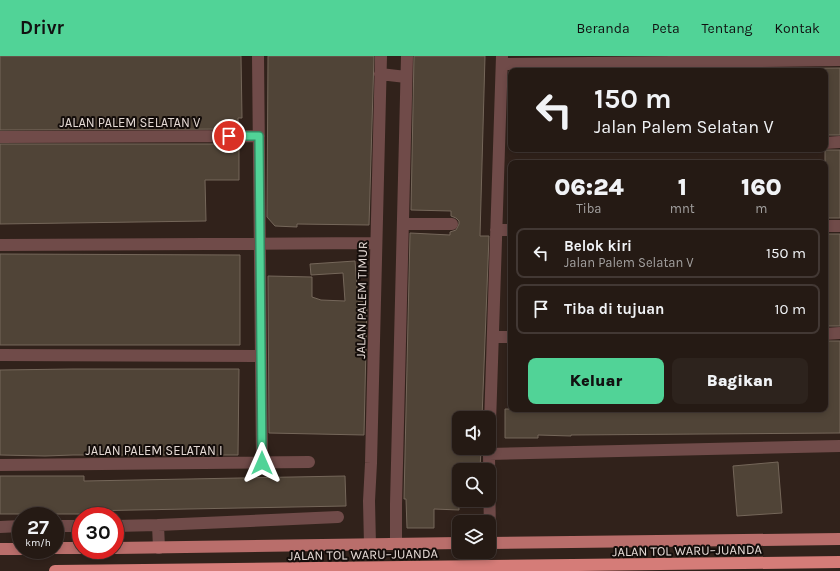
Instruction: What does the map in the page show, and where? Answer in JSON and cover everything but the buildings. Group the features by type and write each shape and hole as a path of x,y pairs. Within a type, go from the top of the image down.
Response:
{"highway":[{"name":"JALAN TOL WARU–JUANDA","path":"55,571 840,562"}],"main road":[{"path":"496,543 840,539"},
{"path":"124,548 452,544"},
{"path":"0,549 12,549"}],"street":[{"path":"258,56 262,463"},
{"name":"JALAN PALEM TIMUR","path":"370,546 369,501 381,56"},
{"path":"396,544 406,56"},
{"path":"490,411 496,230 505,146 502,60 840,60"},
{"path":"380,74 406,77"},
{"name":"JALAN PALEM SELATAN V","path":"0,137 259,136"},
{"path":"828,143 840,142"},
{"path":"403,224 452,224"},
{"path":"828,226 840,226"},
{"path":"496,230 508,230"},
{"path":"0,245 376,243"},
{"path":"828,334 840,333"},
{"path":"493,338 508,337"},
{"path":"0,356 261,356"},
{"path":"496,454 840,446"},
{"path":"489,455 490,515"},
{"name":"JALAN PALEM SELATAN I","path":"0,465 309,462"},
{"path":"124,526 158,526 338,516"},
{"path":"0,527 12,526"},
{"path":"158,526 159,548"}],"route":[{"path":"229,136 259,136 262,463"}]}
